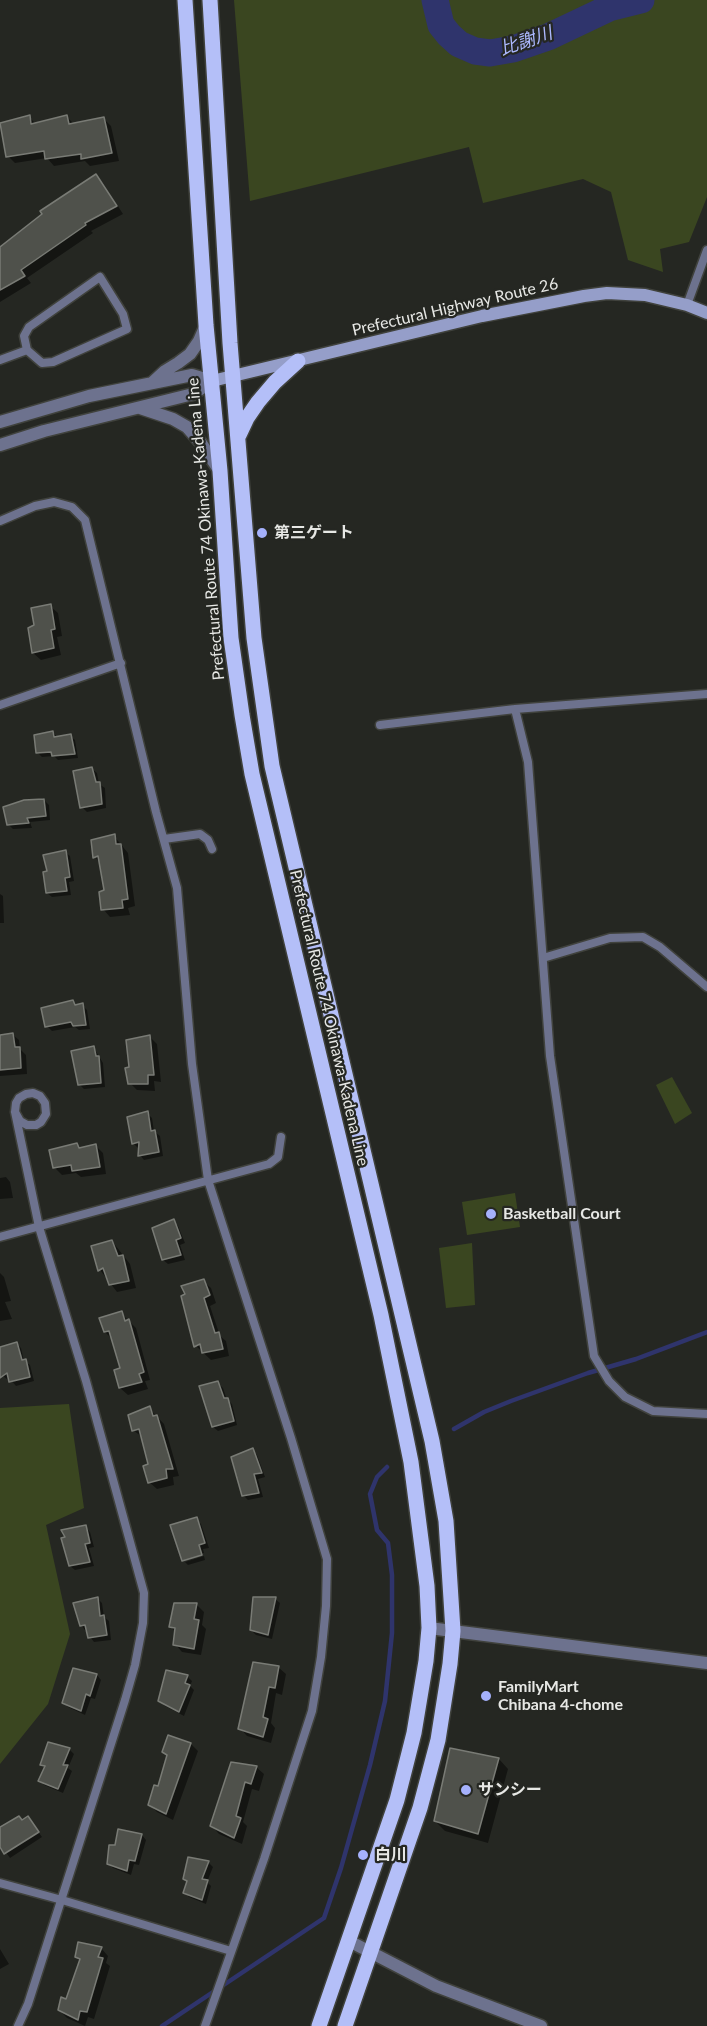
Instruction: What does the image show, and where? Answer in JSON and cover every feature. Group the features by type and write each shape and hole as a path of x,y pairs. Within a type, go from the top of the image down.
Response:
{"main road":[{"name":"Prefectural Route 74 Okinawa-Kadena Line","path":"185,0 206,325 220,471 231,638 252,774 384,1326 411,1462 427,1586 429,1628 423,1683 398,1800 319,2026"},
{"name":"Prefectural Route 74 Okinawa-Kadena Line","path":"210,0 233,376 254,638 272,766 432,1441 446,1521 453,1631 450,1664 435,1751 420,1808 345,2026"},
{"name":"Prefectural Highway Route 26","path":"212,381 482,316 584,296 607,293 645,295 687,304 707,313"},
{"path":"238,438 247,418 258,402 298,361"}],"street":[{"path":"152,384 165,371 190,354 206,325"},
{"path":"0,422 89,396 192,375 212,381"},
{"path":"0,445 44,431 193,394 212,381"},
{"path":"140,408 173,419 186,427 201,443 220,471"},
{"path":"429,1628 707,1663"},
{"path":"349,1941 436,1986 541,2026"}],"lane":[{"path":"687,304 707,250"},
{"path":"100,277 123,314 127,330 53,362 42,363 27,350 24,336 29,327 100,277"},
{"path":"0,360 27,350"},
{"path":"0,521 35,506 54,502 72,507 85,520 177,888 192,1064 208,1180 291,1438 327,1559 326,1606 321,1657 312,1711 264,1859 205,2026"},
{"path":"0,705 121,663"},
{"path":"380,725 515,709 681,698 707,694"},
{"path":"515,709 528,762 550,1056 594,1356 609,1381 625,1397 653,1411 707,1414"},
{"path":"164,839 200,834 208,840 213,849"},
{"path":"543,958 610,938 643,937 667,953 707,987"},
{"path":"15,1112 39,1227 89,1392 144,1593 143,1623 135,1665 62,1900 28,2004 18,2026"},
{"path":"0,1237 268,1164 278,1156 281,1137"},
{"path":"0,1883 231,1951"}],"green space":[{"path":"234,0 707,0 707,197 689,242 660,249 663,272 628,260 611,192 583,179 483,203 469,147 250,201"},
{"path":"672,1077 692,1113 675,1124 656,1085"},
{"name":"Basketball Court","path":"515,1193 520,1227 467,1235 462,1202"},
{"path":"472,1243 475,1305 446,1308 439,1248"},
{"path":"69,1404 84,1508 46,1525 70,1634 48,1704 0,1764 0,1408"}],"building":[{"path":"30,115 31,124 67,115 69,124 104,117 112,153 81,159 81,154 45,159 44,151 6,157 0,123"},
{"path":"96,174 117,206 85,223 86,225 21,270 25,276 0,290 0,247 42,214 40,211"},
{"path":"51,604 55,629 51,630 54,648 32,653 28,628 34,625 31,608"},
{"path":"53,731 54,737 71,734 75,754 52,756 51,752 36,753 34,735"},
{"path":"92,767 96,782 100,782 102,804 80,808 73,771"},
{"path":"44,799 46,816 27,818 29,823 7,825 3,807 24,800"},
{"path":"115,834 116,844 121,844 128,899 122,900 123,908 101,910 99,892 104,890 98,856 93,858 91,840"},
{"path":"66,850 70,877 65,878 67,891 46,893 43,872 47,871 43,855"},
{"path":"73,1000 75,1005 83,1003 86,1025 73,1026 71,1022 45,1027 41,1008"},
{"path":"13,1033 15,1047 20,1047 21,1068 0,1070 0,1035"},
{"path":"150,1035 154,1075 148,1075 148,1084 128,1084 125,1068 129,1067 126,1040"},
{"path":"94,1046 96,1056 99,1056 101,1083 78,1085 71,1051"},
{"path":"148,1111 151,1131 155,1130 159,1152 138,1156 139,1142 132,1144 127,1117"},
{"path":"77,1143 79,1148 96,1144 100,1167 72,1171 71,1165 53,1168 49,1150"},
{"path":"174,1219 181,1238 176,1240 181,1255 162,1260 152,1228"},
{"path":"112,1240 118,1256 123,1255 129,1281 109,1285 103,1268 98,1271 91,1246"},
{"path":"204,1279 210,1295 204,1298 215,1333 219,1332 223,1349 202,1353 200,1344 194,1347 181,1296 185,1294 181,1286"},
{"path":"122,1311 125,1321 129,1319 144,1372 139,1374 142,1382 119,1388 114,1370 120,1368 109,1331 104,1332 99,1318"},
{"path":"17,1342 22,1360 26,1359 30,1377 9,1382 7,1373 0,1378 0,1347"},
{"path":"218,1381 224,1398 228,1398 234,1421 212,1427 199,1386"},
{"path":"150,1406 153,1416 157,1415 173,1469 166,1469 167,1478 148,1483 143,1466 148,1464 139,1429 132,1431 128,1415"},
{"path":"253,1448 262,1473 254,1474 259,1493 242,1496 231,1457"},
{"path":"197,1517 205,1543 199,1545 202,1555 182,1561 170,1525"},
{"path":"86,1525 90,1543 85,1544 90,1562 69,1566 61,1538 65,1537 61,1530"},
{"path":"98,1597 100,1616 104,1615 107,1635 88,1638 85,1625 80,1626 73,1603"},
{"path":"253,1597 276,1597 268,1635 250,1630"},
{"path":"174,1603 197,1603 194,1619 199,1620 194,1649 173,1645 175,1628 169,1627"},
{"path":"253,1662 279,1666 275,1688 269,1687 263,1717 268,1719 263,1737 238,1729"},
{"path":"73,1668 97,1674 90,1696 86,1694 81,1711 62,1703"},
{"path":"166,1670 188,1675 185,1683 190,1685 179,1712 158,1701"},
{"path":"168,1735 191,1743 166,1814 148,1805 154,1785 158,1786 167,1755 162,1752"},
{"path":"48,1742 70,1748 63,1765 68,1765 58,1789 38,1781 45,1766 40,1765"},
{"name":"サンシー","path":"450,1748 499,1758 478,1834 434,1821"},
{"path":"231,1762 257,1766 251,1784 245,1782 236,1816 241,1818 234,1838 210,1826"},
{"path":"19,1816 22,1820 28,1816 39,1832 4,1854 0,1847 0,1827"},
{"path":"118,1829 142,1834 135,1861 129,1860 127,1871 107,1864 109,1845 115,1845"},
{"path":"188,1857 209,1861 202,1879 208,1880 202,1900 183,1893 187,1881 183,1879"},
{"path":"78,1942 102,1947 98,1957 103,1958 87,2012 80,2011 78,2020 58,2010 61,1997 66,1999 80,1959 75,1957"}],"waterway":[{"name":"比謝川","path":"435,0 441,25 449,35 459,44 475,51 490,53 513,49 548,37 609,8 641,0"},
{"path":"454,1429 484,1412 511,1401 588,1373 636,1359 707,1332"},
{"path":"162,2026 324,1918 341,1868 370,1765 385,1701 392,1633 392,1575 388,1543 377,1530 370,1494 377,1477 387,1467"}],"place":[{"name":"第三ゲート","path":"262,533"},
{"name":"Basketball Court","path":"491,1214"},
{"name":"FamilyMart Chibana 4-chome","path":"486,1696"},
{"name":"サンシー","path":"466,1790"},
{"name":"白川","path":"363,1855"}]}
